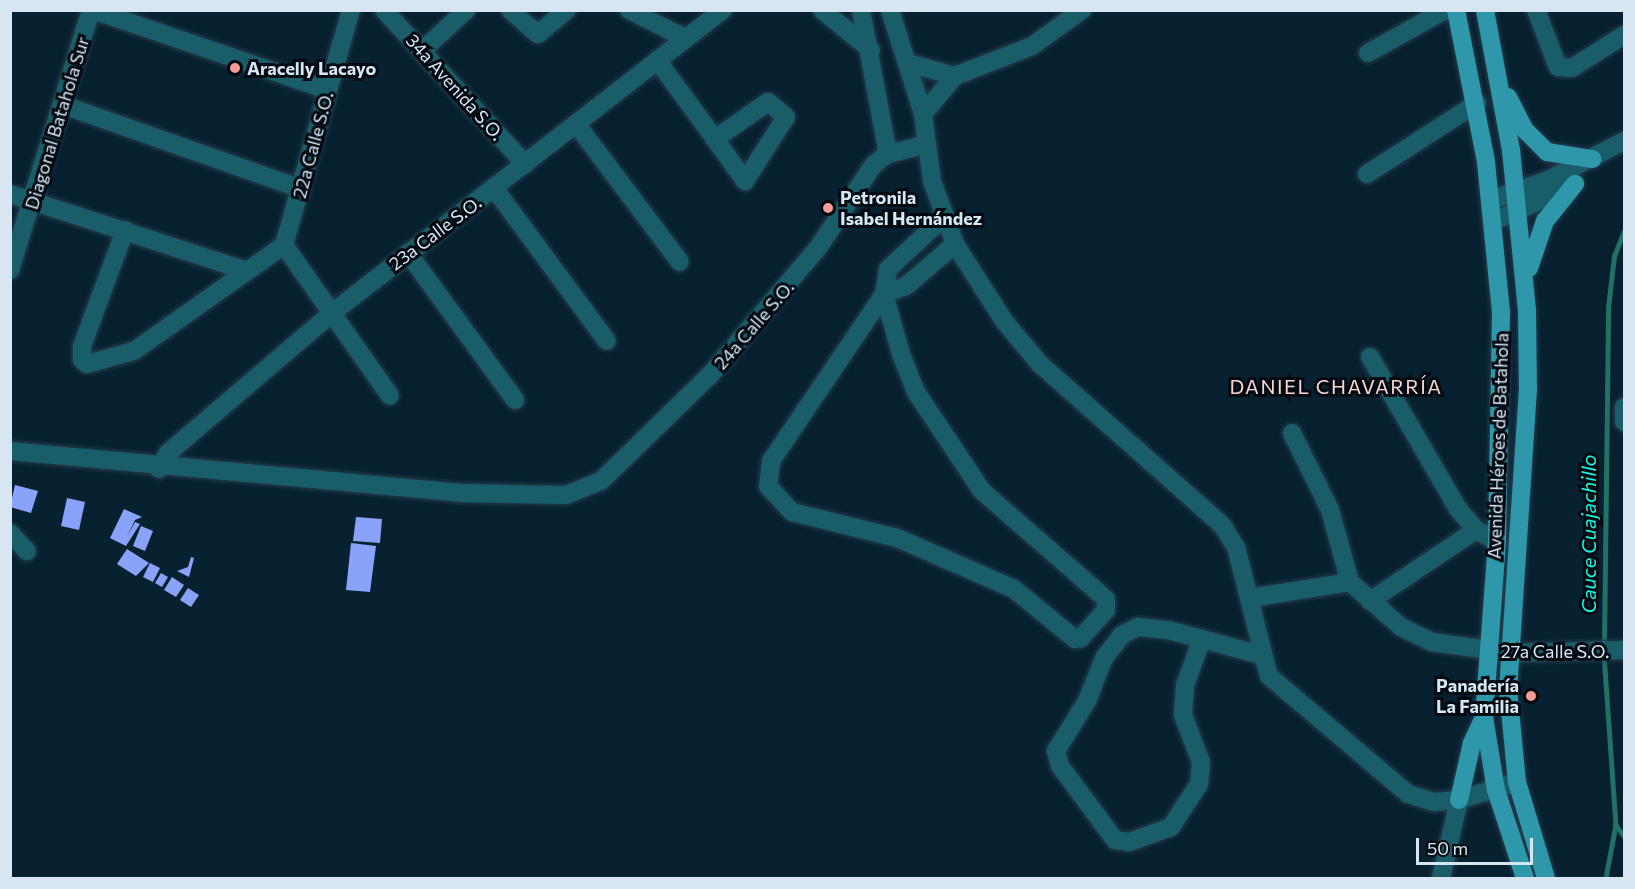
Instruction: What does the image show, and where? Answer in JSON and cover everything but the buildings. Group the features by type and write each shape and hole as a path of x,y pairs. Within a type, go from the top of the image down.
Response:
{"main road":[{"name":"Avenida Héroes de Batahola","path":"1456,10 1477,103 1494,221 1501,311 1497,541 1486,650 1484,717 1496,790 1525,879"},
{"name":"Avenida Héroes de Batahola","path":"1485,10 1517,192 1525,282 1528,389 1508,689 1516,782 1546,879"},
{"path":"1498,76 1534,142 1563,157 1600,156"},
{"path":"1525,282 1545,221 1575,184"},
{"path":"1459,800 1472,743 1484,717"}],"street":[{"path":"92,10 328,90"},
{"name":"Diagonal Batahola Sur","path":"10,270 34,201 92,10"},
{"name":"22a Calle S.O.","path":"284,245 302,189 351,10"},
{"name":"34a Avenida S.O.","path":"384,10 525,164"},
{"path":"423,50 466,10"},
{"path":"510,10 538,34 567,10"},
{"path":"629,10 685,38"},
{"name":"23a Calle S.O.","path":"159,469 168,453 332,313 723,10"},
{"path":"822,10 871,50"},
{"path":"861,10 871,50 888,154 924,145"},
{"path":"890,10 923,114 924,145 944,217 955,244 1004,321 1040,364 1222,525 1236,547 1250,598 1261,655 1286,695 1408,794 1434,802 1459,800 1516,782"},
{"path":"923,114 955,76 1032,46 1082,10"},
{"path":"1368,53 1445,10"},
{"path":"1536,10 1558,67 1572,68 1624,35"},
{"path":"657,60 715,139"},
{"path":"908,63 955,76"},
{"path":"1367,174 1477,103"},
{"path":"63,105 302,189"},
{"path":"577,125 680,262"},
{"path":"1491,200 1517,192 1600,156 1624,141"},
{"name":"24a Calle S.O.","path":"159,469 461,493 566,495 601,481 773,305 859,180 888,154"},
{"path":"1494,221 1520,213 1575,184 1600,156"},
{"path":"494,188 607,340"},
{"path":"10,194 244,270"},
{"path":"884,294 916,392 962,465 1019,526 1106,599 1106,610 1082,638 1075,639 1026,596 997,581 897,538 792,512 773,498 766,477 771,461 884,294 888,269 944,217"},
{"path":"125,230 82,346 82,360 87,364 134,351 244,270 284,245 390,396"},
{"path":"884,294 906,286 955,244"},
{"path":"408,253 514,400"},
{"path":"1370,357 1438,477 1476,530 1497,541"},
{"path":"1624,407 1624,422"},
{"path":"1250,598 1350,582 1330,510 1292,433"},
{"path":"10,451 159,469"},
{"path":"1370,601 1476,530"},
{"path":"10,533 27,551"},
{"name":"27a Calle S.O.","path":"1350,582 1401,627 1432,642 1510,653 1592,652 1620,648"},
{"path":"1202,639 1185,685 1183,715 1201,762 1199,784 1171,826 1129,842 1115,840 1060,766 1056,751 1087,701 1104,658 1122,635 1138,627 1202,639 1261,655"},
{"path":"1441,879 1459,800"}],"waterway":[{"name":"Cauce Cuajachillo","path":"1604,646 1608,308 1614,256 1624,231"},
{"name":"Cauce Cuajachillo","path":"1604,654 1616,825 1606,878"},
{"name":"Cauce Cuajachillo","path":"1616,825 1624,836"}],"place":[{"name":"Aracelly Lacayo","path":"235,68"},
{"name":"Petronila Isabel Hernández","path":"828,208"},
{"name":"Panadería La Familia","path":"1531,696"}],"district":[{"name":"DANIEL CHAVARRÍA","path":"1336,386"}]}
